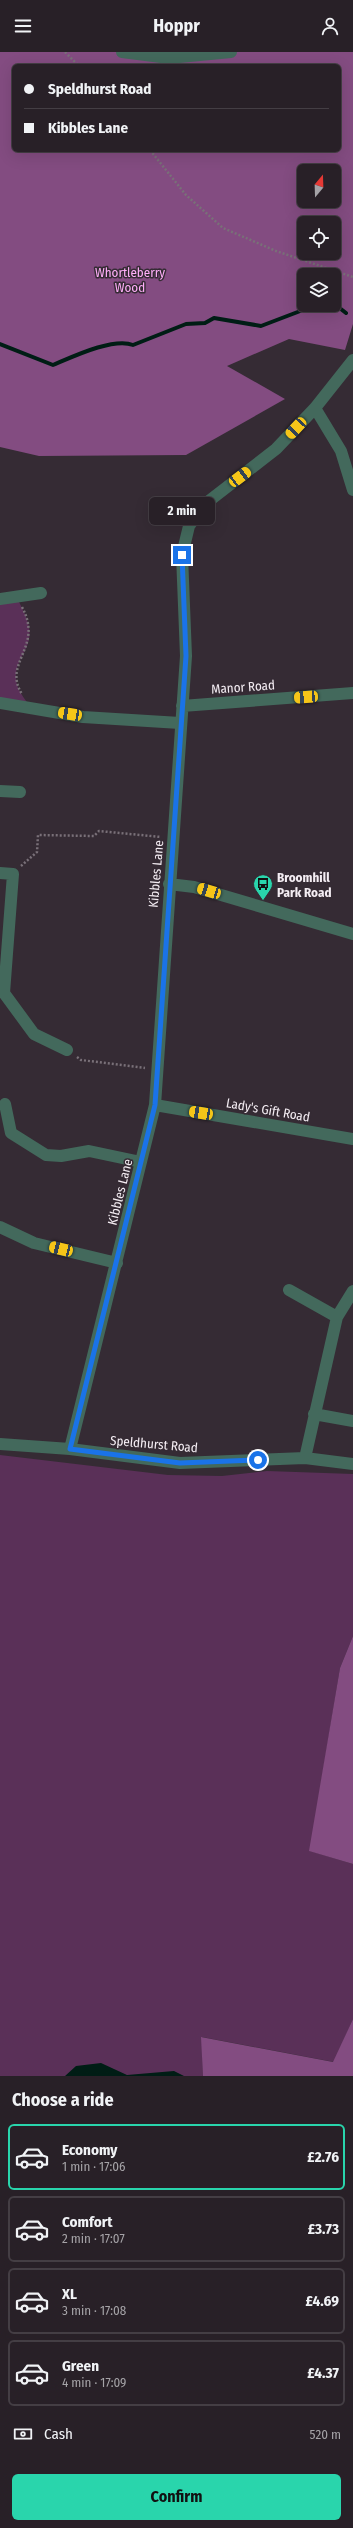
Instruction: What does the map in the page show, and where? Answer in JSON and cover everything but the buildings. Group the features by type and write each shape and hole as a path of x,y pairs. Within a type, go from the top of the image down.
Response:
{"street":[{"path":"122,52 169,58 231,52"},
{"name":"Kibbles Lane","path":"70,1449 155,1105 180,723 186,656 182,555 189,526 205,504 276,449 315,408 353,360"},
{"path":"315,408 341,451 353,490"},
{"path":"0,599 17,598 41,593"},
{"name":"Manor Road","path":"182,706 353,693"},
{"path":"0,703 83,717 180,723"},
{"path":"0,791 20,792"},
{"path":"0,873 13,874 4,993 34,1034 67,1050"},
{"path":"169,884 194,887 353,934"},
{"path":"5,1104 11,1133 26,1144 46,1155 61,1156 89,1152 141,1162"},
{"name":"Lady's Gift Road","path":"155,1105 353,1139"},
{"path":"0,1227 34,1243 117,1263"},
{"path":"290,1290 337,1317"},
{"path":"305,1458 337,1317 353,1291"},
{"path":"314,1414 353,1421"},
{"name":"Speldhurst Road","path":"0,1444 70,1449 180,1463 305,1458 353,1464"}],"path":[{"path":"65,52 77,64"},
{"path":"152,152 186,195 223,228 276,251 353,277"},
{"path":"17,598 28,618 30,632 27,646 20,659 16,678 20,691 31,708"},
{"path":"13,874 37,852 38,835 94,836 99,831 173,838"},
{"path":"67,1050 81,1060 157,1069"}],"shaded area":[{"path":"17,598 28,622 30,635 29,641 19,662 16,682 21,694 31,708 0,703 0,599"},
{"path":"0,1455 168,1475 222,1476 267,1471 353,1474 353,1636 340,1668 310,1851 353,1864 353,2019 334,2062 202,2037 203,2076 0,2076"},
{"path":"101,2063 127,2075 174,2071 184,2076 65,2076 76,2066"}],"green space":[{"name":"Whortleberry Wood","path":"0,52 353,52 353,324 345,350 289,339 227,366 285,399 186,455 39,456 0,447"},
{"path":"353,1636 353,1864 309,1851 340,1668"},
{"path":"353,2019 353,2076 203,2076 201,2037 333,2062"}],"waterway":[{"path":"341,309 346,313"},
{"path":"0,344 53,365 104,346 125,343 133,345 186,324 205,323 214,318 261,326 298,312"}],"place":[{"name":"Broomhill Park Road","path":"263,901"}],"route":[{"path":"182,555 186,656 180,723 155,1105 70,1449 180,1463 258,1460"}]}
